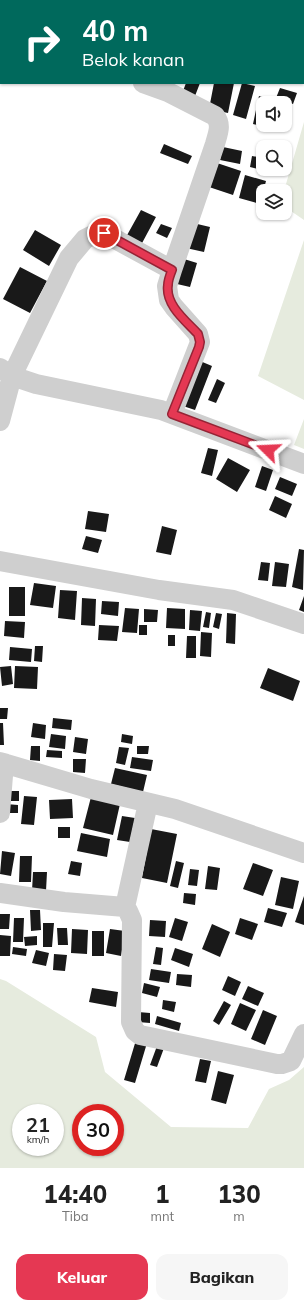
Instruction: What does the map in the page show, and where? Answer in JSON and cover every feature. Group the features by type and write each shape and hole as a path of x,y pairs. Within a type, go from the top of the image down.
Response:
{"street":[{"path":"146,84 168,92 215,116 219,121 216,144 167,286 169,300 198,334 200,342 172,414"},
{"path":"0,421 6,372 69,258 85,239 95,234 104,233 172,270"},
{"path":"6,372 36,384 172,414 304,464"},
{"path":"0,561 159,590 233,600 304,624"},
{"path":"0,814 2,763 90,789 175,809 304,853"},
{"path":"148,803 125,907 132,920 131,1022 135,1031 140,1035 277,1064 291,1061 304,1034"},
{"path":"0,893 64,902 125,907"}],"shaded area":[{"path":"304,122 304,220 292,212 292,184 286,184 288,176 292,176 292,163"},
{"path":"304,240 304,400 258,376"},
{"path":"304,419 304,449 294,445"},
{"path":"0,979 6,981 96,1037 105,1072 171,1127 248,1128 269,1089 289,1080 304,1067 304,1168 0,1168"}],"building":[{"path":"186,84 200,84 195,96 183,91"},
{"path":"214,84 234,84 228,113 209,109"},
{"path":"242,84 255,86 246,119 233,115"},
{"path":"280,88 297,93 293,104 292,96 277,96"},
{"path":"256,110 256,125 253,124"},
{"path":"164,144 192,156 188,164 160,153"},
{"path":"223,147 242,151 240,164 220,160"},
{"path":"252,156 256,157 256,168 250,167"},
{"path":"217,163 241,171 233,195 209,187"},
{"path":"245,175 266,181 265,184 256,184 256,203 239,198"},
{"path":"141,210 156,217 141,245 126,237"},
{"path":"193,223 210,227 204,252 186,248"},
{"path":"161,224 172,228 167,238 156,233"},
{"path":"35,230 61,245 49,266 23,250"},
{"path":"184,259 197,263 190,287 177,284"},
{"path":"20,267 47,281 30,313 3,299"},
{"path":"200,361 212,366 195,410 183,406"},
{"path":"217,379 225,383 216,403 208,400"},
{"path":"208,448 218,450 212,476 201,473"},
{"path":"228,458 250,470 237,492 216,479"},
{"path":"262,466 273,470 266,491 255,487"},
{"path":"280,477 297,484 292,496 275,489"},
{"path":"275,496 292,504 286,518 269,510"},
{"path":"88,511 109,514 106,532 85,529"},
{"path":"162,526 177,530 171,555 156,552"},
{"path":"86,536 102,540 98,553 82,549"},
{"path":"299,549 304,550 303,590 292,587"},
{"path":"261,562 270,563 268,581 258,580"},
{"path":"275,562 289,564 286,587 272,586"},
{"path":"34,583 56,586 53,608 30,605"},
{"path":"9,587 25,587 25,616 9,616"},
{"path":"60,590 77,591 75,620 58,618"},
{"path":"304,596 304,612 299,610"},
{"path":"82,598 96,599 95,626 81,625"},
{"path":"102,601 119,602 118,616 101,614"},
{"path":"125,608 139,609 137,633 122,632"},
{"path":"167,608 185,609 185,629 166,628"},
{"path":"144,609 158,610 157,622 144,622"},
{"path":"190,610 202,611 200,631 189,630"},
{"path":"206,612 211,613 209,628 203,627"},
{"path":"216,613 222,614 219,629 213,627"},
{"path":"227,613 236,614 235,644 226,643"},
{"path":"5,621 25,622 24,638 4,636"},
{"path":"99,625 119,626 117,641 98,640"},
{"path":"139,625 147,625 147,635 139,635"},
{"path":"201,632 212,633 211,657 200,656"},
{"path":"168,635 175,635 175,646 168,646"},
{"path":"187,636 196,636 196,658 186,658"},
{"path":"35,646 43,646 42,662 34,661"},
{"path":"10,647 32,649 31,662 9,660"},
{"path":"11,666 13,684 2,686 0,667"},
{"path":"15,666 38,667 37,689 14,688"},
{"path":"268,668 300,681 293,701 260,688"},
{"path":"0,708 8,708 7,719 0,719"},
{"path":"53,718 72,720 71,730 52,728"},
{"path":"0,723 3,723 4,745 0,745"},
{"path":"33,723 46,725 45,739 31,737"},
{"path":"51,734 66,736 65,749 49,747"},
{"path":"122,734 133,736 132,744 121,742"},
{"path":"75,737 88,739 86,754 73,752"},
{"path":"31,746 40,746 40,761 30,760"},
{"path":"137,746 149,746 148,754 137,754"},
{"path":"119,747 129,748 125,765 116,763"},
{"path":"47,750 62,751 62,758 46,757"},
{"path":"132,757 153,760 151,771 130,768"},
{"path":"73,759 86,759 85,773 73,772"},
{"path":"115,768 147,775 143,792 111,784"},
{"path":"5,791 19,791 19,801 5,801"},
{"path":"24,796 37,797 34,825 21,824"},
{"path":"91,797 120,804 113,835 83,828"},
{"path":"72,799 73,818 50,819 49,800"},
{"path":"6,804 18,805 18,813 6,813"},
{"path":"122,816 135,818 130,842 117,840"},
{"path":"58,827 70,827 70,838 58,838"},
{"path":"151,829 177,834 167,883 142,878"},
{"path":"81,833 110,839 107,857 77,851"},
{"path":"2,851 15,853 11,876 0,874"},
{"path":"20,856 32,856 31,882 19,882"},
{"path":"71,861 82,863 80,876 68,874"},
{"path":"176,861 184,863 178,888 170,886"},
{"path":"253,863 273,870 263,896 243,889"},
{"path":"208,866 220,868 217,890 205,889"},
{"path":"190,869 199,870 197,886 188,885"},
{"path":"33,872 47,872 46,891 32,891"},
{"path":"281,877 299,881 293,909 275,905"},
{"path":"184,893 196,894 195,905 183,903"},
{"path":"304,896 304,925 295,922"},
{"path":"268,908 287,913 282,927 264,922"},
{"path":"30,910 40,910 41,930 31,931"},
{"path":"0,914 10,914 9,929 0,929"},
{"path":"14,918 24,918 23,942 13,942"},
{"path":"175,918 188,922 182,941 169,937"},
{"path":"240,918 258,924 252,940 235,934"},
{"path":"150,920 166,921 165,937 149,936"},
{"path":"43,923 54,923 52,947 43,947"},
{"path":"212,924 230,932 220,957 202,949"},
{"path":"57,928 67,928 68,945 58,945"},
{"path":"72,929 88,930 87,954 71,953"},
{"path":"110,929 125,931 121,956 106,953"},
{"path":"92,931 104,931 104,956 92,956"},
{"path":"0,935 11,936 10,956 0,956"},
{"path":"37,936 37,945 25,946 24,937"},
{"path":"13,947 27,949 26,956 12,954"},
{"path":"156,947 163,948 161,965 153,964"},
{"path":"175,948 193,954 189,967 171,960"},
{"path":"36,950 49,953 46,966 32,963"},
{"path":"54,954 67,955 65,971 53,970"},
{"path":"151,969 171,972 169,983 149,980"},
{"path":"177,974 192,975 191,987 176,985"},
{"path":"228,976 241,982 235,996 222,990"},
{"path":"144,983 160,987 157,997 142,993"},
{"path":"248,986 264,993 258,1006 242,999"},
{"path":"92,988 118,992 116,1007 89,1002"},
{"path":"163,1000 176,1002 174,1012 162,1009"},
{"path":"224,1001 231,1005 219,1025 213,1021"},
{"path":"240,1003 256,1010 246,1031 231,1024"},
{"path":"263,1010 277,1016 265,1045 251,1039"},
{"path":"138,1012 150,1013 150,1023 138,1022"},
{"path":"157,1016 181,1023 179,1031 155,1024"},
{"path":"136,1040 147,1043 135,1083 124,1080"},
{"path":"157,1046 164,1048 157,1067 150,1065"},
{"path":"200,1059 211,1061 206,1083 195,1081"},
{"path":"218,1071 234,1075 226,1104 211,1100"}],"route":[{"path":"104,233 172,270 167,286 169,300 198,334 200,342 199,347 172,414 268,450"}]}
